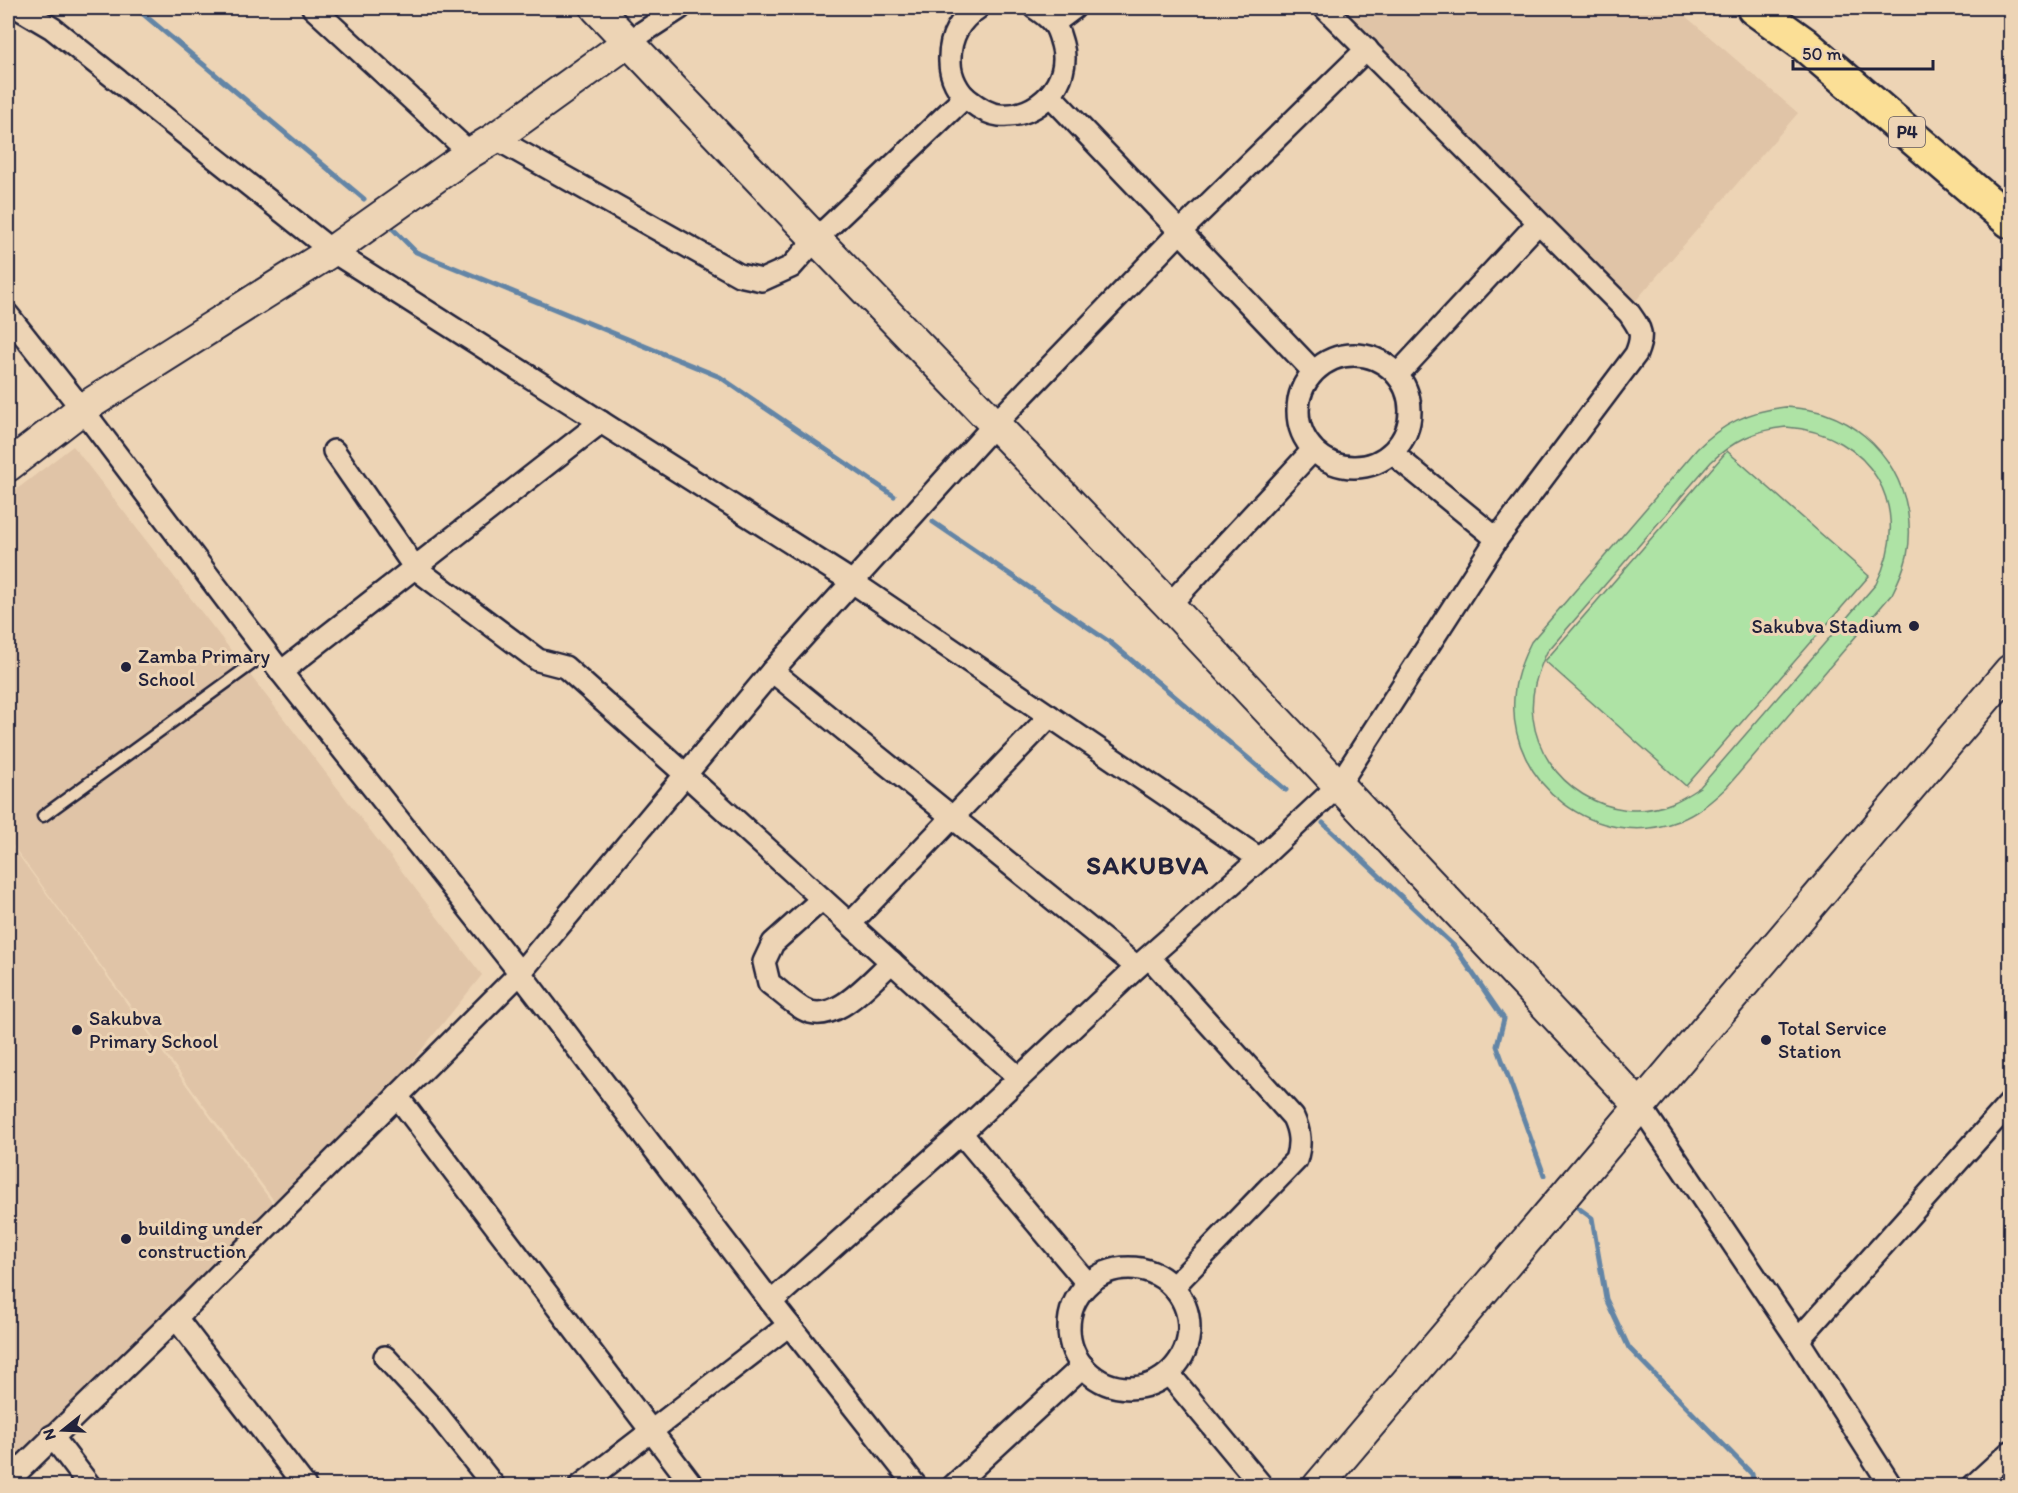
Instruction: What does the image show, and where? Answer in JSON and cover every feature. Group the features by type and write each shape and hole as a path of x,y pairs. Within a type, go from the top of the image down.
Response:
{"highway":[{"name":"P4","path":"1754,8 1804,44 2010,221"},
{"name":"P4","path":"1781,8 1804,44"}],"street":[{"path":"18,8 52,28 332,250 851,581 1260,859"},
{"path":"313,8 470,153"},
{"path":"596,8 1168,605 1641,1107 1798,1340 1891,1485"},
{"path":"8,466 82,409 332,250 680,8"},
{"path":"968,10 956,29 950,46 950,65 955,82 965,98 981,109 999,115 1018,114 1036,107 1050,95 1059,81 1063,65 1063,49 1054,23 1035,8"},
{"path":"1054,23 1074,8"},
{"path":"771,1302 961,1133 1143,962 1260,859 1338,786 1497,539 1636,354 1641,343 1641,331 1629,313 1325,8"},
{"path":"8,1481 176,1318 520,973 685,774 851,581 995,424 1180,232 1367,49"},
{"path":"1050,95 1313,371"},
{"path":"495,138 739,275 762,280 791,267 816,239 965,98"},
{"path":"1398,374 1538,223"},
{"path":"8,315 281,672 520,973 771,1302 916,1485"},
{"path":"1347,354 1356,354 1383,362 1398,374 1407,389 1410,406 1409,423 1403,439 1392,453 1378,462 1361,467 1344,466 1327,460 1313,450 1298,419 1298,402 1304,385 1313,371 1329,360 1347,354"},
{"path":"281,672 601,422"},
{"path":"1168,605 1313,450"},
{"path":"334,451 415,568 538,660 565,667 1019,1078"},
{"path":"1392,453 1497,539"},
{"path":"772,671 952,818 1143,962 1293,1117 1299,1129 1300,1140 1296,1160 1173,1287"},
{"path":"1317,1485 2010,671"},
{"path":"850,924 1050,716"},
{"path":"822,899 773,943 765,962 769,983 804,1010 823,1014 841,1007 892,962"},
{"path":"397,1096 693,1485"},
{"path":"1798,1340 2007,1115"},
{"path":"961,1133 1088,1284"},
{"path":"1125,1268 1147,1271 1173,1287 1187,1315 1188,1333 1185,1350 1169,1374 1147,1385 1130,1388 1112,1386 1096,1378 1083,1366 1074,1352 1069,1334 1070,1317 1076,1300 1088,1284 1104,1273 1125,1268"},
{"path":"176,1318 305,1485"},
{"path":"580,1485 789,1325"},
{"path":"385,1358 433,1410 494,1485"},
{"path":"953,1485 1083,1366"},
{"path":"1169,1374 1262,1485"},
{"path":"52,1436 90,1485"},
{"path":"1973,1485 2010,1452"}],"lane":[{"path":"44,816 267,653"}],"shaded area":[{"path":"1335,8 1676,8 1798,113 1632,305"},
{"name":"Zamba Primary School","path":"73,446 482,975 286,1217 8,839 8,496"},
{"name":"Sakubva Primary School","path":"8,841 284,1219 8,1467"}],"green space":[{"path":"1785,407 1826,414 1847,423 1865,436 1880,452 1893,470 1908,511 1907,556 1899,580 1892,594 1727,787 1704,807 1678,821 1647,828 1617,827 1589,818 1563,803 1542,783 1526,758 1516,729 1514,698 1517,676 1531,642 1706,440 1737,420","holes":["1786,427 1816,432 1841,443 1862,459 1878,479 1887,502 1890,528 1887,555 1876,584 1700,787 1672,803 1649,809 1626,809 1603,804 1583,794 1564,780 1550,762 1539,741 1533,718 1533,692 1547,652 1719,455 1736,442 1764,431"]},
{"path":"1727,451 1869,576 1686,786 1545,661"}],"waterway":[{"path":"136,8 364,199"},
{"path":"387,223 416,252 720,377 894,496"},
{"path":"933,522 1111,643 1286,790"},
{"path":"1323,823 1454,946 1504,1019 1497,1046 1544,1175"},
{"path":"1573,1204 1592,1218 1606,1299 1629,1348 1752,1474 1754,1486"}],"place":[{"name":"Sakubva Stadium","path":"1914,626"},
{"name":"Zamba Primary School","path":"126,667"},
{"name":"Sakubva Primary School","path":"77,1030"},
{"name":"Total Service Station","path":"1766,1040"},
{"name":"building under construction","path":"126,1239"}],"district":[{"name":"SAKUBVA","path":"1148,865"}]}
